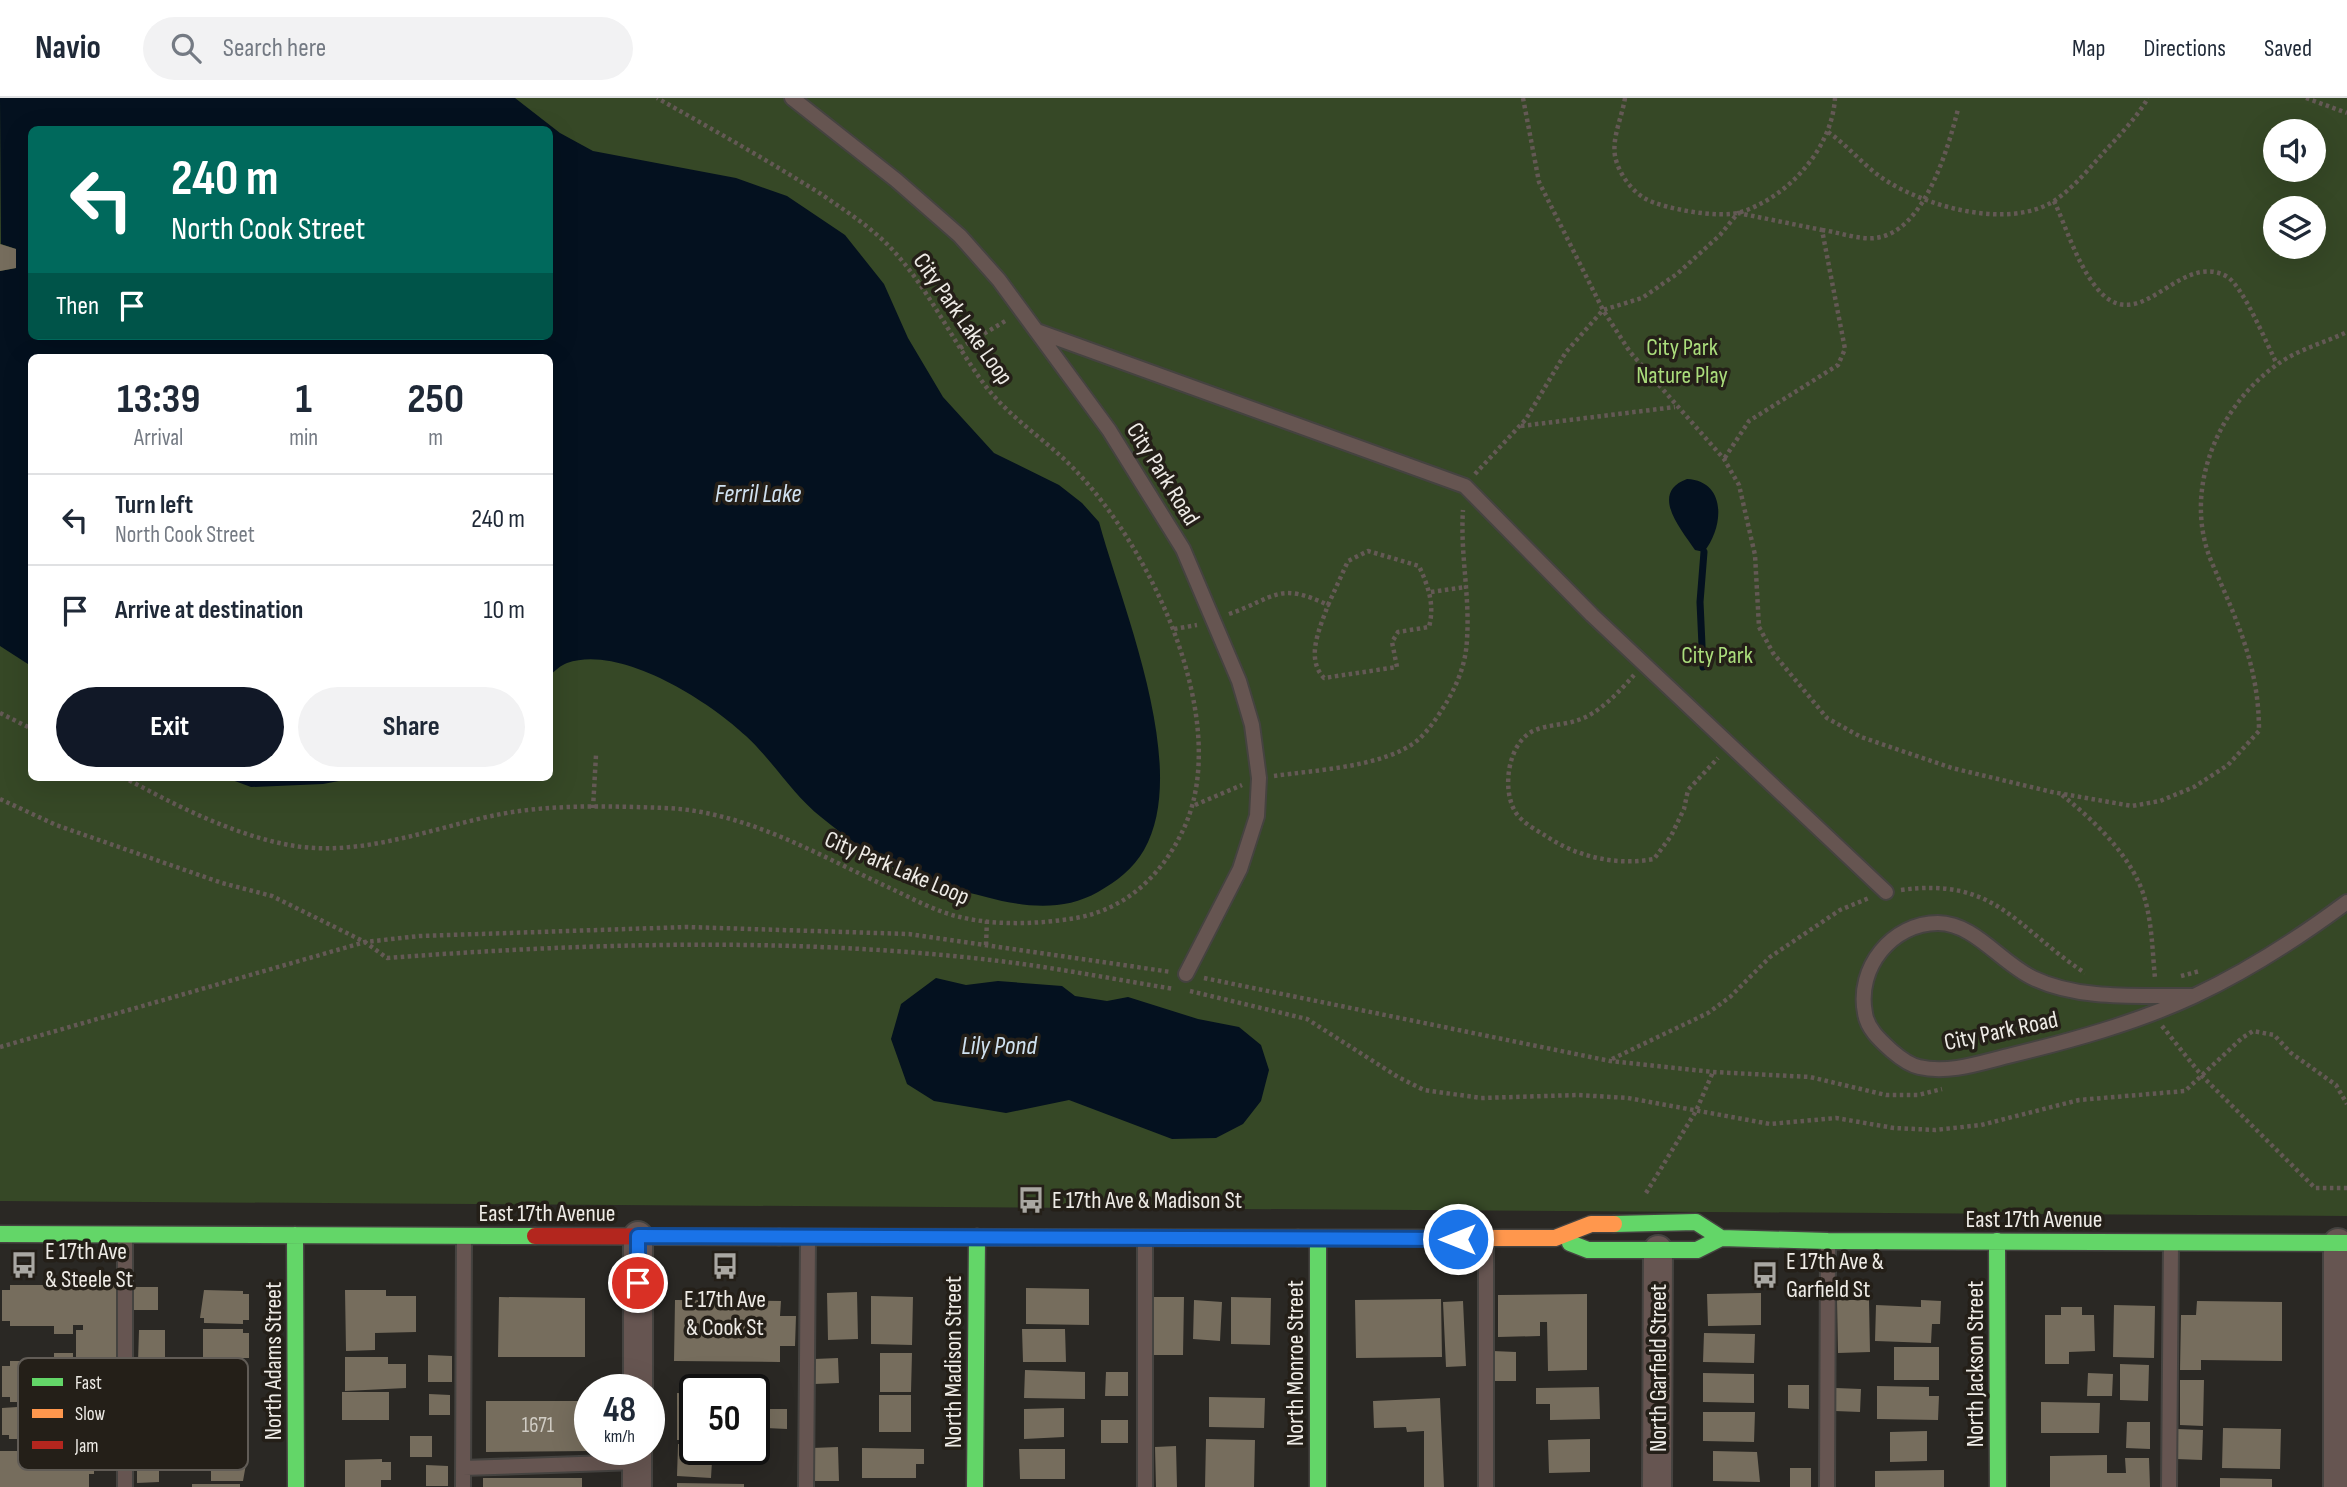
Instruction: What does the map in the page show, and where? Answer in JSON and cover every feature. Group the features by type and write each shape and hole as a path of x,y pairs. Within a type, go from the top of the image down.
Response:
{"main road":[{"name":"East 17th Avenue","path":"0,1234 1486,1239 1555,1238 1591,1224 1696,1222 1721,1238"},
{"name":"North Adams Street","path":"295,1235 296,1487"},
{"name":"North Madison Street","path":"975,1487 977,1237"},
{"name":"East 17th Avenue","path":"1555,1238 1588,1250 1697,1250 1721,1238 1828,1241 2342,1243"},
{"name":"North Monroe Street","path":"1318,1239 1318,1487"},
{"name":"North Jackson Street","path":"1997,1241 1998,1487"}],"street":[{"path":"638,1236 638,1374"},
{"path":"2338,1487 2342,1243"},
{"name":"North Garfield Street","path":"1657,1487 1658,1250"}],"lane":[{"name":"City Park Road","path":"792,98 896,180 960,236 1022,311 1109,430 1183,549 1239,681 1252,724 1259,778 1257,816 1240,869 1186,974"},
{"path":"1037,331 1465,486 1643,663 1886,892"},
{"name":"City Park Road","path":"2194,996 2102,994 2061,987 2033,978 2007,963 1967,931 1940,923 1911,927 1893,937 1876,957 1868,978 1865,1015 1876,1037 1896,1055 1918,1067 1959,1068 2033,1050 2141,1017 2194,996 2258,960 2347,902"},
{"path":"125,1234 125,1358"},
{"path":"463,1487 464,1235"},
{"path":"806,1487 808,1237"},
{"path":"1145,1238 1145,1487"},
{"path":"1486,1239 1486,1487"},
{"path":"1827,1487 1828,1241"},
{"path":"2169,1487 2171,1241"},
{"path":"463,1468 637,1466"}],"path":[{"name":"City Park Lake Loop","path":"130,781 177,806 236,828 288,845 327,848 373,844 532,810 667,808 707,812 789,841 910,898 961,918 1017,923 1078,918 1121,905 1157,873 1178,842 1195,805 1198,756 1195,722 1188,677 1174,629 1151,578 1122,530 1077,472 986,388 896,255 857,218 791,175 657,98"},
{"path":"1524,98 1539,182 1603,310 1630,352 1724,459 1739,485 1755,555 1759,627 1773,653 1827,718 1861,737 1952,768 2060,793 2132,806 2160,801 2194,787 2228,765 2259,731 2259,700 2250,660 2235,612 2204,539 2202,485 2209,454 2245,390 2277,364 2347,331"},
{"path":"1625,98 1615,153 1620,171 1647,200 1718,215 1738,213 1759,205 1800,173 1828,132 1835,98"},
{"path":"1828,132 1889,183 1923,197 1987,214 2033,210 2054,201 2077,181 2112,144 2148,98"},
{"path":"2306,98 2347,113"},
{"path":"1738,213 1876,238 1909,222 1945,160 1958,109"},
{"path":"2054,201 2092,283 2105,296 2132,306 2149,300 2195,272 2211,272 2228,277 2239,291 2277,364"},
{"path":"1724,459 1749,421 1838,365 1842,357 1845,349 1822,230"},
{"path":"960,348 1022,311"},
{"path":"1519,427 1676,407"},
{"path":"1368,551 1419,566 1431,592 1429,627 1398,632 1392,642 1397,667 1383,672 1324,678 1316,670 1314,647 1328,605 1349,561 1368,551"},
{"path":"1431,592 1466,587"},
{"path":"1174,629 1213,620 1281,591 1305,594 1328,605"},
{"path":"1643,663 1595,712 1577,721 1532,731 1518,743 1510,763 1516,812 1564,848 1632,863 1654,859 1671,836 1684,809 1688,790 1729,744"},
{"path":"0,713 28,727"},
{"path":"593,808 596,755"},
{"path":"1195,805 1259,778"},
{"path":"2060,793 2091,819 2140,883 2149,919 2156,982"},
{"path":"0,799 56,825 222,883 272,896 365,942 387,958 580,947 711,945 856,950 991,960 1195,992 1307,1019 1398,1077 1424,1090 1481,1098 1578,1095 1628,1098 1770,1124 1836,1118 1894,1128 1935,1130 1981,1125 2079,1100 2185,1091 2242,1038 2253,1031 2263,1031 2274,1035 2291,1053 2336,1084 2347,1104"},
{"path":"986,945 987,920"},
{"path":"0,1047 365,942 419,936 687,927 909,934 1186,974 1610,1060 1713,1072 1810,1076"},
{"path":"2159,1023 2202,1076 2315,1188 2347,1188"},
{"path":"1656,1182 1696,1111 1713,1072"}],"green space":[{"name":"City Park","path":"0,98 2347,98 2347,1216 0,1201"}],"water":[{"name":"Ferril Lake","path":"0,98 515,98 551,126 28,126 28,340 553,340 553,128 593,151 736,178 787,196 845,235 884,284 908,338 943,397 994,453 1059,485 1082,503 1099,522 1136,642 1156,733 1160,776 1157,816 1144,850 1130,869 1118,879 1105,888 1071,903 1028,905 927,883 886,864 831,825 801,799 746,736 710,707 687,693 662,679 612,661 588,659 567,663 553,673 553,354 28,354 28,664 0,646 0,271 16,268 16,249 1,244"},
{"path":"1687,479 1700,482 1709,488 1718,507 1715,530 1704,552 1695,550 1676,522 1669,502 1670,493 1676,485"},
{"path":"235,781 339,781 323,784 251,787"},
{"name":"Lily Pond","path":"936,978 966,985 998,981 1062,986 1075,996 1107,1001 1128,997 1198,1019 1239,1027 1261,1045 1269,1070 1261,1101 1243,1124 1216,1138 1172,1139 1069,1100 1006,1113 934,1101 907,1084 891,1039 901,1004"}],"building":[{"path":"0,244 16,249 16,268 0,271"},
{"path":"10,1285 118,1285 117,1358 76,1358 76,1330 83,1330 83,1325 73,1325 73,1334 54,1334 54,1326 10,1326 10,1321 2,1321 2,1290 10,1290"},
{"path":"133,1287 158,1287 158,1310 133,1310"},
{"path":"1026,1288 1089,1289 1089,1325 1026,1324"},
{"path":"204,1290 243,1291 243,1294 249,1294 249,1320 243,1320 243,1324 204,1323 204,1318 200,1318"},
{"path":"345,1290 386,1290 386,1296 416,1296 416,1332 375,1333 375,1350 346,1351"},
{"path":"857,1292 858,1339 828,1340 827,1293"},
{"path":"1761,1293 1761,1325 1708,1326 1707,1294"},
{"path":"1587,1294 1587,1370 1548,1371 1547,1322 1540,1322 1540,1336 1498,1337 1498,1295"},
{"path":"871,1296 913,1297 912,1345 871,1344"},
{"path":"499,1297 585,1298 585,1357 498,1357"},
{"path":"1148,1297 1184,1297 1183,1355 1148,1355"},
{"path":"1231,1297 1271,1298 1270,1345 1231,1344"},
{"path":"1441,1299 1442,1357 1356,1358 1355,1300"},
{"path":"675,1300 781,1301 780,1316 796,1316 795,1346 780,1346 780,1362 674,1361"},
{"path":"1194,1300 1222,1302 1220,1341 1193,1339"},
{"path":"1837,1300 1869,1300 1870,1352 1838,1353"},
{"path":"1921,1300 1941,1301 1940,1324 1932,1324 1931,1343 1875,1341 1876,1305 1921,1307"},
{"path":"1463,1301 1466,1366 1446,1367 1443,1302"},
{"path":"2197,1301 2282,1302 2282,1361 2201,1360 2201,1370 2180,1370 2181,1315 2196,1315"},
{"path":"2114,1305 2155,1306 2154,1358 2113,1357"},
{"path":"2061,1307 2082,1307 2082,1315 2094,1315 2095,1351 2069,1352 2069,1364 2045,1364 2045,1315 2061,1315"},
{"path":"203,1329 243,1329 243,1333 249,1333 249,1358 203,1358"},
{"path":"1022,1329 1065,1329 1066,1362 1023,1362"},
{"path":"139,1330 165,1330 165,1358 138,1358"},
{"path":"1704,1333 1755,1334 1754,1363 1703,1362"},
{"path":"1894,1347 1939,1347 1939,1380 1894,1380"},
{"path":"1493,1351 1516,1352 1516,1381 1493,1381"},
{"path":"54,1353 73,1353 73,1358 54,1358"},
{"path":"880,1353 912,1353 911,1392 880,1392"},
{"path":"428,1355 452,1356 452,1382 428,1382"},
{"path":"345,1357 388,1357 388,1364 406,1364 406,1388 345,1391"},
{"path":"838,1358 839,1383 814,1384 814,1359"},
{"path":"10,1361 18,1361 18,1402 10,1402 10,1397 2,1397 2,1366 10,1366"},
{"path":"2120,1364 2149,1365 2148,1401 2120,1400"},
{"path":"1025,1370 1085,1372 1085,1399 1024,1398"},
{"path":"1106,1372 1128,1372 1128,1396 1105,1396"},
{"path":"1703,1373 1754,1374 1754,1403 1703,1402"},
{"path":"2088,1373 2113,1374 2112,1396 2087,1396"},
{"path":"2180,1380 2204,1380 2203,1426 2180,1425"},
{"path":"1788,1385 1809,1385 1809,1409 1788,1408"},
{"path":"1877,1386 1929,1387 1929,1396 1939,1396 1938,1420 1877,1419"},
{"path":"1599,1387 1600,1419 1550,1420 1550,1404 1536,1404 1536,1388"},
{"path":"1836,1388 1861,1389 1860,1412 1835,1411"},
{"path":"342,1392 389,1392 389,1420 342,1420"},
{"path":"677,1393 679,1440 677,1440"},
{"path":"429,1394 450,1395 450,1415 429,1415"},
{"path":"879,1395 911,1395 911,1432 879,1432"},
{"path":"1209,1397 1265,1398 1264,1428 1209,1427"},
{"path":"1440,1398 1444,1487 1424,1487 1424,1431 1407,1432 1406,1427 1374,1428 1373,1401"},
{"path":"486,1401 574,1401 574,1451 486,1452"},
{"path":"2041,1402 2100,1403 2099,1433 2041,1433"},
{"path":"18,1407 18,1439 9,1439 9,1435 2,1435 2,1408"},
{"path":"1064,1408 1064,1437 1024,1439 1024,1409"},
{"path":"770,1409 787,1409 787,1429 770,1428"},
{"path":"1703,1412 1755,1412 1754,1442 1703,1441"},
{"path":"1101,1420 1128,1420 1128,1443 1101,1443"},
{"path":"2127,1422 2150,1422 2150,1449 2126,1448"},
{"path":"2223,1428 2281,1429 2280,1469 2222,1468"},
{"path":"2177,1429 2203,1430 2202,1460 2176,1459"},
{"path":"1927,1431 1927,1461 1890,1462 1890,1432"},
{"path":"410,1436 432,1436 432,1457 410,1457"},
{"path":"1206,1439 1255,1440 1254,1487 1205,1487"},
{"path":"1590,1439 1590,1472 1549,1473 1548,1440"},
{"path":"678,1444 679,1465 712,1465 711,1478 677,1476"},
{"path":"1176,1446 1177,1487 1156,1487 1155,1447"},
{"path":"838,1447 839,1481 813,1481 812,1448"},
{"path":"862,1448 924,1449 924,1464 916,1464 916,1478 862,1478"},
{"path":"1019,1449 1065,1449 1065,1479 1020,1479"},
{"path":"0,1451 18,1451 18,1470 94,1470 94,1474 89,1474 89,1487 0,1487"},
{"path":"1713,1451 1757,1452 1760,1482 1713,1481"},
{"path":"2107,1455 2107,1473 2126,1473 2125,1458 2149,1458 2150,1487 2050,1487 2050,1456"},
{"path":"382,1459 382,1462 391,1462 391,1480 381,1480 381,1487 345,1487 345,1460"},
{"path":"426,1465 448,1466 448,1486 426,1486"},
{"path":"1790,1468 1811,1468 1811,1487 1790,1487"},
{"path":"137,1470 159,1470 159,1482 137,1483"},
{"path":"211,1470 245,1470 243,1481 211,1481"},
{"path":"1944,1470 1944,1487 1875,1487 1875,1471"},
{"path":"483,1478 582,1478 582,1487 483,1487"},
{"path":"2220,1478 2272,1479 2272,1487 2220,1487"},
{"path":"677,1483 744,1484 744,1487 677,1487"},
{"path":"192,1484 240,1484 240,1487 192,1487"}],"waterway":[{"path":"1703,667 1700,602 1704,552"}],"traffic: fast":[{"path":"1614,1224 1696,1222 1721,1238 1828,1241 2347,1243"},
{"path":"0,1234 535,1236"},
{"path":"295,1235 296,1487"},
{"path":"779,1237 1298,1238"},
{"path":"975,1487 977,1237"},
{"path":"1570,1243 1588,1250 1697,1250 1721,1238"},
{"path":"1318,1239 1318,1487"},
{"path":"1997,1241 1998,1487"}],"traffic: slow":[{"path":"1298,1238 1555,1238 1591,1224 1614,1224"}],"traffic: jam":[{"path":"535,1236 779,1237"}],"place":[{"name":"E 17th Ave & Madison St","path":"1031,1200"},
{"name":"E 17th Ave & Steele St","path":"24,1265"},
{"name":"E 17th Ave & Cook St","path":"725,1266"},
{"name":"E 17th Ave & Garfield St","path":"1765,1275"}],"route":[{"path":"638,1283 638,1236 1458,1239"}],"park label":[{"name":"City Park Nature Play","path":"1682,361"}]}
